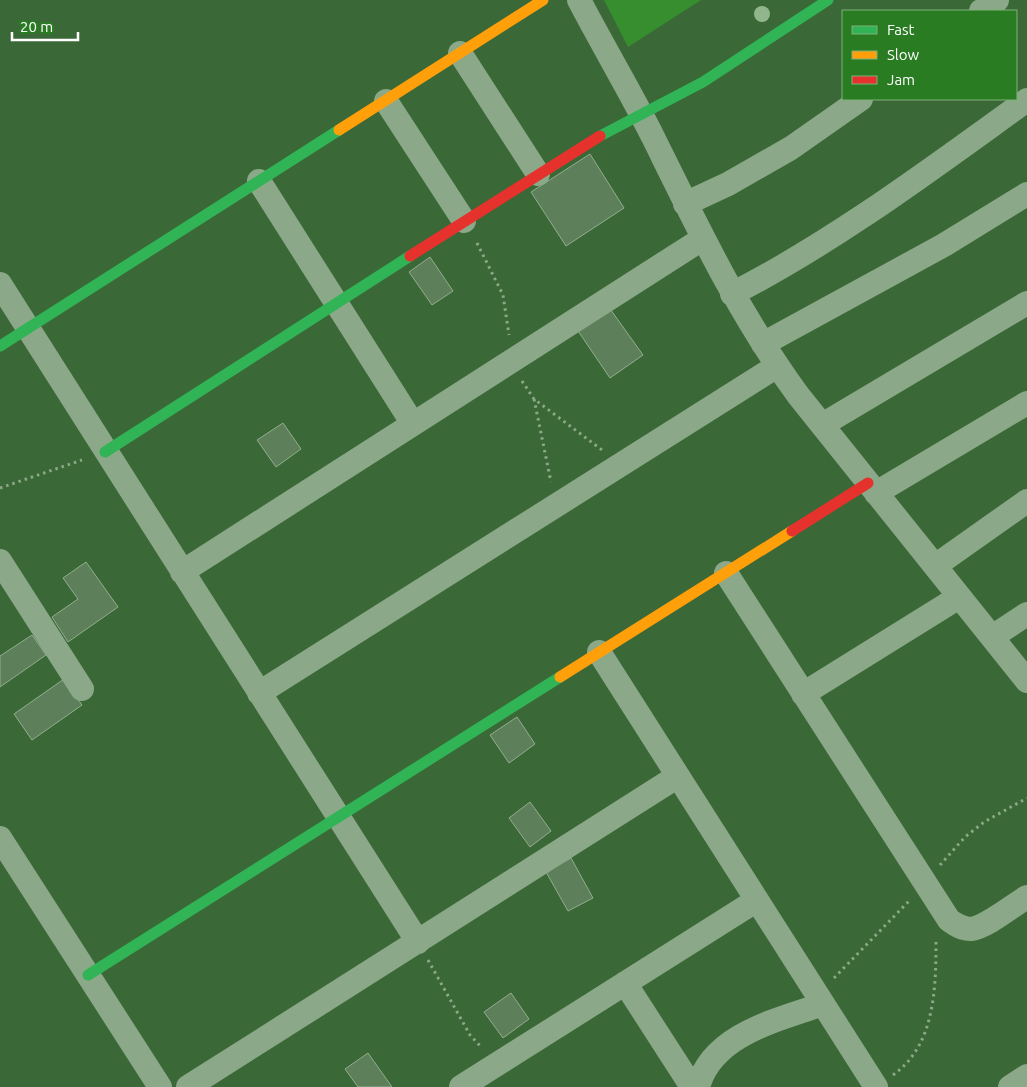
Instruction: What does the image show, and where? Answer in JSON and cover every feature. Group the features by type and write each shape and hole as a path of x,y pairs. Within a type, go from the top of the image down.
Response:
{"street":[{"path":"0,346 543,0"},
{"path":"579,0 640,114 702,239 732,294 777,366 1027,681"},
{"path":"105,452 593,139 703,82 828,0"},
{"path":"982,10 997,0"},
{"path":"460,53 538,174"},
{"path":"685,204 728,184 792,148 859,100"},
{"path":"732,294 793,262 832,238 1027,100"},
{"path":"386,101 464,221"},
{"path":"259,181 413,424"},
{"path":"763,344 944,245 1027,194"},
{"path":"182,572 702,239"},
{"path":"0,284 418,942"},
{"path":"822,425 1027,303"},
{"path":"259,693 777,366"},
{"path":"88,975 726,573 872,488 1027,403"},
{"path":"935,566 1027,501"},
{"path":"0,561 82,689"},
{"path":"726,573 936,903 949,920 960,928 972,929 982,925 1027,896"},
{"path":"803,694 960,597"},
{"path":"992,637 1027,614"},
{"path":"599,652 876,1087"},
{"path":"188,1087 678,776"},
{"path":"3,851 88,975 160,1087"},
{"path":"460,1087 757,900"},
{"path":"625,983 692,1087"},
{"path":"698,1087 706,1068 729,1043 759,1027 823,1004"},
{"path":"1010,1087 1027,1076"}],"path":[{"path":"534,399 556,506"},
{"path":"0,488 105,452"},
{"path":"876,1087 898,1071 920,1044 932,1009 936,974 936,903"},
{"path":"418,942 470,1035 497,1064"}],"green space":[{"path":"604,0 701,0 628,47"}],"building":[{"path":"590,154 624,208 566,246 531,192"},
{"path":"430,257 453,291 432,305 409,272"},
{"path":"608,306 643,355 610,378 576,328"},
{"path":"283,423 301,449 276,467 257,440"},
{"path":"86,562 118,607 68,642 52,617 78,599 63,578"},
{"path":"32,635 46,655 0,687 0,656"},
{"path":"64,679 82,705 32,740 14,714"},
{"path":"517,717 535,744 509,763 490,735"},
{"path":"530,802 551,831 530,847 509,818"},
{"path":"571,858 593,898 568,911 546,872"},
{"path":"511,993 529,1019 503,1038 484,1012"},
{"path":"368,1053 392,1087 358,1087 345,1069"}],"traffic: fast":[{"path":"600,136 703,82 828,0"},
{"path":"0,346 339,130"},
{"path":"105,452 410,256"},
{"path":"88,975 560,677"}],"traffic: slow":[{"path":"339,130 543,0"},
{"path":"560,677 792,531"}],"traffic: jam":[{"path":"410,256 600,136"},
{"path":"792,531 868,483"}]}
